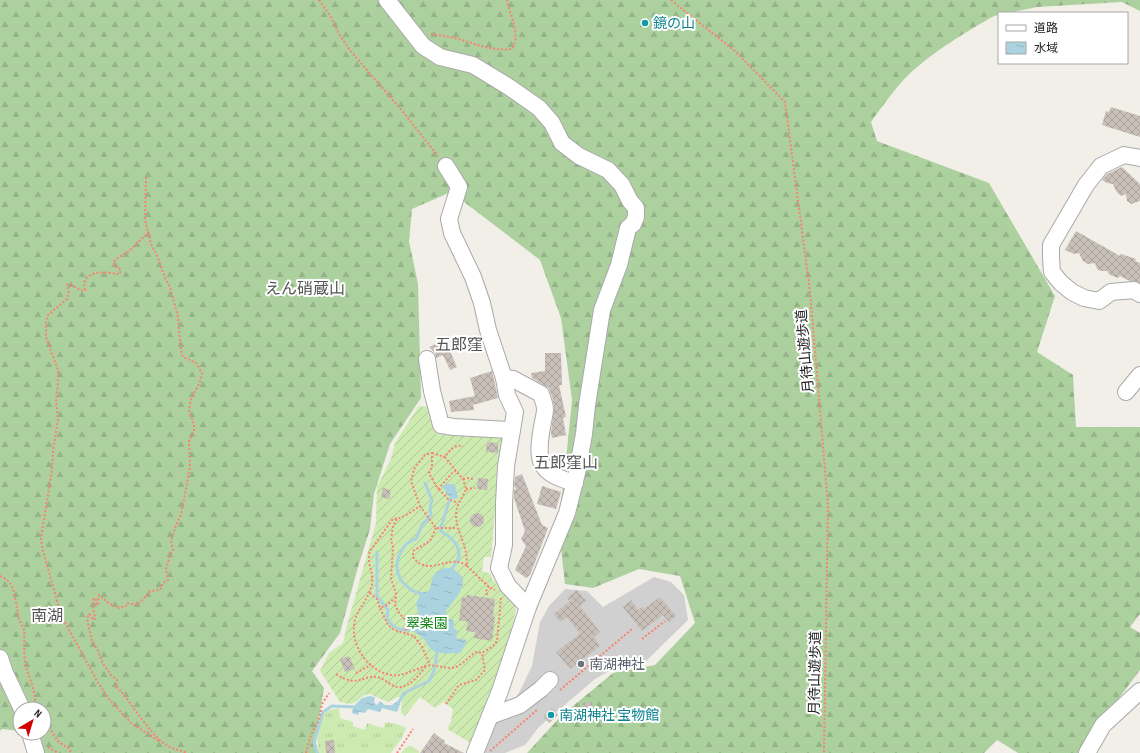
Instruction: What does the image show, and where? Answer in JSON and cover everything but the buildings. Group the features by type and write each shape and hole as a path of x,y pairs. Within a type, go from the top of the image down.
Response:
{"street":[{"path":"387,0 423,46 440,57 473,65 509,87 538,108 552,123 562,143 579,156 608,170 622,185 630,201 636,208 633,224 628,228 619,265 602,310 584,434 575,483 567,513 528,607 500,691 475,753"},
{"path":"1140,158 1124,155 1101,166 1086,185 1051,246 1052,272 1061,283 1072,292 1084,298 1099,301 1111,292 1134,290 1140,294"},
{"path":"446,166 459,187 449,219 452,233 480,296 488,330 508,395 515,412 506,466 504,544 499,568 508,586 528,607"},
{"path":"427,359 432,391 441,425 512,430"},
{"path":"1126,392 1140,375"},
{"path":"504,378 514,379 541,394 545,408 539,445 540,459 546,470 557,479 575,483"},
{"path":"0,658 5,674 18,701"},
{"path":"490,716 520,705 550,680"},
{"path":"1087,753 1102,726 1140,691"},
{"path":"32,741 36,753"}],"path":[{"path":"319,0 349,49 404,113 446,166"},
{"path":"412,32 447,36 501,51 512,49 516,43 516,35 507,0"},
{"name":"月待山遊歩道","path":"671,0 735,51 785,102 810,291 828,506 824,753"},
{"path":"146,177 146,220 150,244 158,258 170,287 178,317 183,357 196,363 202,373 200,382 191,399 190,411 194,424 194,431 189,441 190,467 181,515 171,541 173,550 166,567 168,580 163,583 160,590 150,591 149,594 137,605 127,603 126,606 119,608 110,604 99,595 98,604 96,604 96,600 94,598 93,608 95,618 94,620 88,614 87,619 92,640 98,650 103,664 111,675 117,680 116,687 121,691 161,742"},
{"path":"149,232 128,252 114,261 114,266 119,268 121,271 119,274 89,274 86,277 84,286 85,290 83,291 69,284 67,285 67,299 48,315 46,322 46,337 58,370 56,401 58,420 41,538 43,551 61,615 97,681 109,699 131,723 171,748 187,753"},
{"path":"444,457 450,449 460,445 463,446"},
{"path":"432,453 432,467 429,473 430,476 438,489 448,499 454,503 458,503"},
{"path":"457,528 437,528 420,506 411,481 414,469 425,455 432,453 444,457 463,479 466,489 458,503 456,514 457,528 467,556 468,566"},
{"path":"438,489 453,472 456,471"},
{"path":"463,479 473,479"},
{"path":"466,489 474,488"},
{"path":"420,506 397,519 393,519 388,524 369,553 369,562 372,574 370,593 360,606 354,628 357,645 362,655 371,665 380,671 392,675 400,675 427,665 450,668 456,667 476,652 482,653 493,646 497,641 500,618 499,611 502,599 498,593 489,587 462,562 454,561 427,567 417,563 413,557 414,551 430,541 437,528"},
{"path":"397,519 393,526 391,540 393,547 391,579 396,593 395,605 399,613 407,622 405,633"},
{"path":"0,576 9,582 11,586 20,620 24,628 25,662 35,696 35,701"},
{"path":"487,595 486,590 489,587"},
{"path":"370,593 376,599 388,625 400,633 414,636 422,647 431,666"},
{"path":"381,608 396,597"},
{"path":"642,639 665,621"},
{"path":"587,667 632,628"},
{"path":"446,704 459,685 476,680 485,670 482,653"},
{"path":"356,673 371,665"},
{"path":"336,674 345,680 353,682 371,677 380,677 392,686 399,688 409,684 418,677 427,665"},
{"path":"306,753 322,704 329,693"},
{"path":"397,753 413,728"},
{"path":"52,732 59,742 69,748 71,753"},
{"path":"488,753 510,733"},
{"path":"50,753 47,747 58,753"}],"shaded area":[{"name":"南湖神社","path":"654,577 671,582 684,595 688,620 644,663 618,666 595,679 539,727 525,745 505,753 480,753 490,730 513,705 532,666 540,622 549,606 565,589 587,591 603,607"}],"green space":[{"path":"0,0 1140,0 1140,11 1122,2 1037,7 1013,12 998,12 998,15 994,16 957,38 919,65 899,85 871,122 877,141 989,183 1055,296 1037,352 1073,375 1076,427 1140,427 1140,614 1130,627 1140,633 1140,670 1078,753 1018,753 997,740 984,753 527,753 561,716 613,673 655,665 695,623 680,576 639,569 593,588 565,584 558,522 572,400 561,318 540,260 451,192 412,209 409,241 418,284 421,398 390,444 374,494 370,529 340,633 312,671 324,688 315,741 319,753 38,753 35,741 52,741 52,701 12,701 12,730 2,729 0,731"},
{"name":"翠楽園","path":"419,406 428,407 437,434 502,438 496,478 496,500 491,557 484,557 482,571 491,574 492,579 513,602 516,610 510,635 497,674 471,743 447,729 451,722 453,709 443,702 435,708 420,697 405,716 401,713 402,697 398,697 388,702 370,694 364,695 356,702 351,704 340,702 320,671 329,653 343,643 376,523 377,487 391,459 395,443"},
{"path":"339,708 340,718 353,722 353,726 365,730 367,723 383,728 386,722 397,724 406,728 402,738 391,753 319,753 317,740 322,717 326,711"},
{"path":"411,746 419,751 419,753 401,753 406,747"}],"water":[{"path":"446,484 454,484 458,498 454,499 446,494 446,491 442,487"},
{"path":"445,568 453,568 462,577 463,581 461,590 446,611 447,617 454,621 454,628 458,631 456,638 467,640 460,653 435,652 420,636 408,630 418,621 416,603 420,593 429,591 436,572"},
{"path":"370,696 375,697 374,702 377,705 380,701 385,705 392,705 399,700 400,704 397,712 382,708 380,712 368,709 365,713 359,712 358,715 352,713 353,707 362,698"}],"waterway":[{"path":"422,596 420,593 415,592 405,585 399,577 397,565 399,556 404,547 407,543 416,539 423,523 431,515 430,508 432,500 425,483"},
{"path":"451,498 440,528 442,532 454,541 458,548 459,556 457,562 451,570"},
{"path":"377,552 377,596 388,610 387,619 392,625 401,630 412,629"},
{"path":"398,704 404,693 429,681 434,671 438,648"},
{"path":"317,753 314,743 323,712 332,706 356,707"}],"place":[{"name":"鏡の山","path":"645,23"},
{"name":"南湖神社","path":"581,664"},
{"name":"南湖神社 宝物館","path":"551,715"}],"district":[{"name":"えん硝蔵山","path":"305,289"},
{"name":"五郎窪","path":"459,345"},
{"name":"五郎窪山","path":"566,463"},
{"name":"南湖","path":"47,616"}]}
